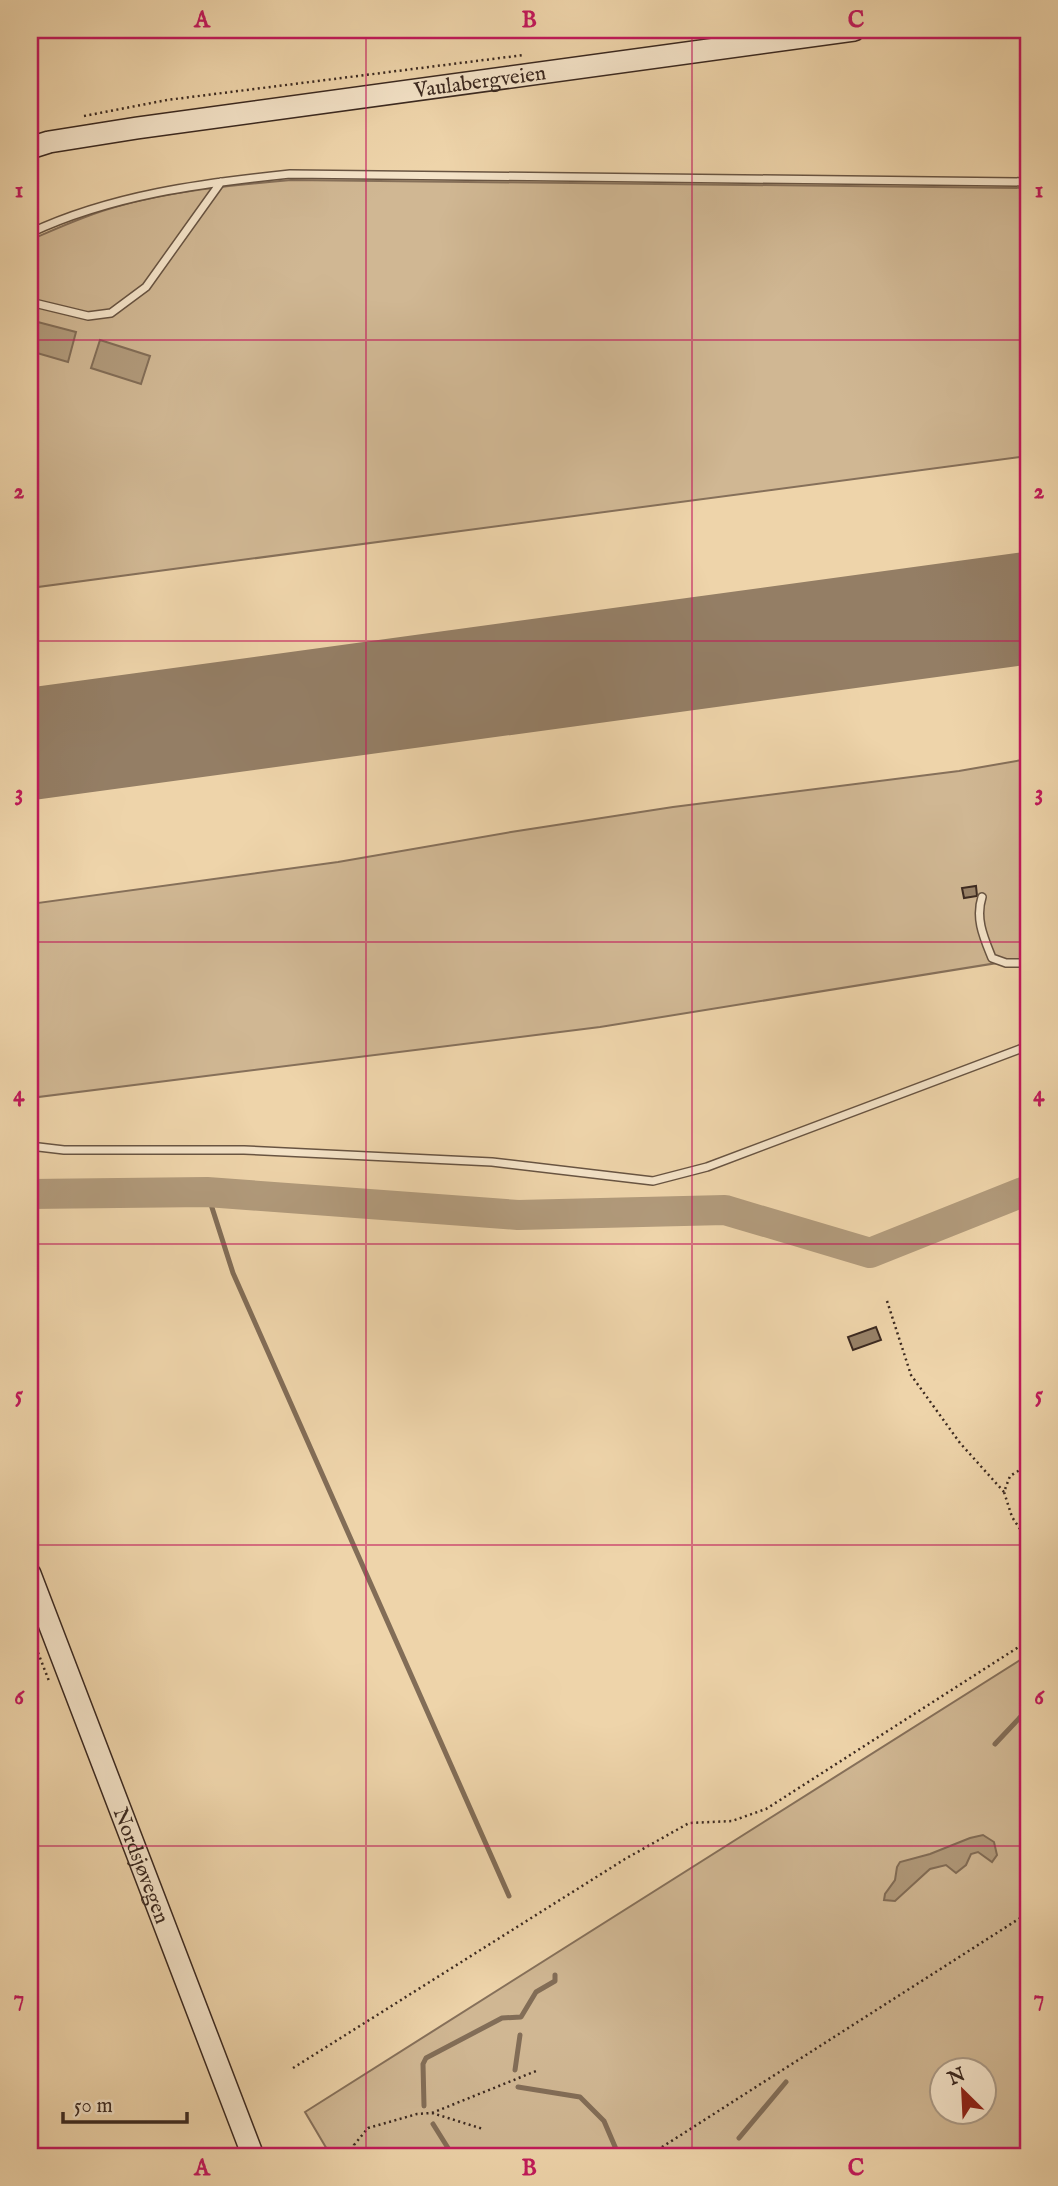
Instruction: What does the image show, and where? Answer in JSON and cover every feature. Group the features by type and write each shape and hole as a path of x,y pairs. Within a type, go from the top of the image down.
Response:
{"main road":[{"name":"Vaulabergveien","path":"30,148 48,142 781,34 854,30"},
{"name":"Vaulabergveien","path":"30,163 104,134"},
{"name":"Nordsjøvegen","path":"30,1574 253,2156"}],"lane":[{"path":"30,233 103,205 222,181 290,174 1028,182"},
{"path":"30,302 88,316 111,313 146,287 222,181"},
{"path":"982,897 978,909 981,932 992,958 1006,963 1028,963"},
{"path":"30,1146 64,1150 244,1150 492,1162 653,1181 707,1167 1028,1046"}],"path":[{"path":"76,117 167,100 524,54"},
{"path":"887,1301 911,1374 960,1443 1003,1492 1012,1517 1028,1541"},
{"path":"1003,1492 1010,1476 1028,1465"},
{"path":"293,2068 625,1859 689,1823 732,1821 766,1809 1028,1642"},
{"path":"648,2156 1028,1913"},
{"path":"355,2156 355,2145 368,2129 417,2114 432,2113 536,2071"},
{"path":"432,2113 483,2129"}],"shaded area":[{"path":"291,180 1028,188 1028,456 30,588 30,240 93,214 137,201 202,189"},
{"path":"30,320 76,332 68,362 30,351"},
{"path":"100,340 150,356 141,384 91,368"},
{"path":"1028,759 1028,958 600,1027 30,1098 30,904 338,862 673,807 959,771"},
{"path":"1028,1655 1028,2156 331,2156 305,2112"},
{"path":"983,1835 994,1842 997,1855 992,1862 978,1852 971,1854 966,1865 956,1873 946,1865 930,1869 895,1901 884,1900 895,1880 900,1862"}],"building":[{"path":"976,886 977,896 964,898 962,888"},
{"path":"876,1327 881,1340 853,1350 848,1337"}],"waterway":[{"path":"30,1194 207,1192 518,1215 725,1210 870,1253 1028,1190"},
{"path":"207,1192 233,1273 509,1896"},
{"path":"995,1744 1028,1709"},
{"path":"424,2106 423,2064 426,2058 502,2018 521,2017 536,1992 555,1981 555,1975"},
{"path":"515,2070 520,2035"},
{"path":"739,2138 786,2082"},
{"path":"518,2087 580,2097 604,2121 619,2156"},
{"path":"433,2124 453,2156"},
{"path":"719,2156 726,2150"}],"runway":[{"path":"30,744 1028,608"}]}
